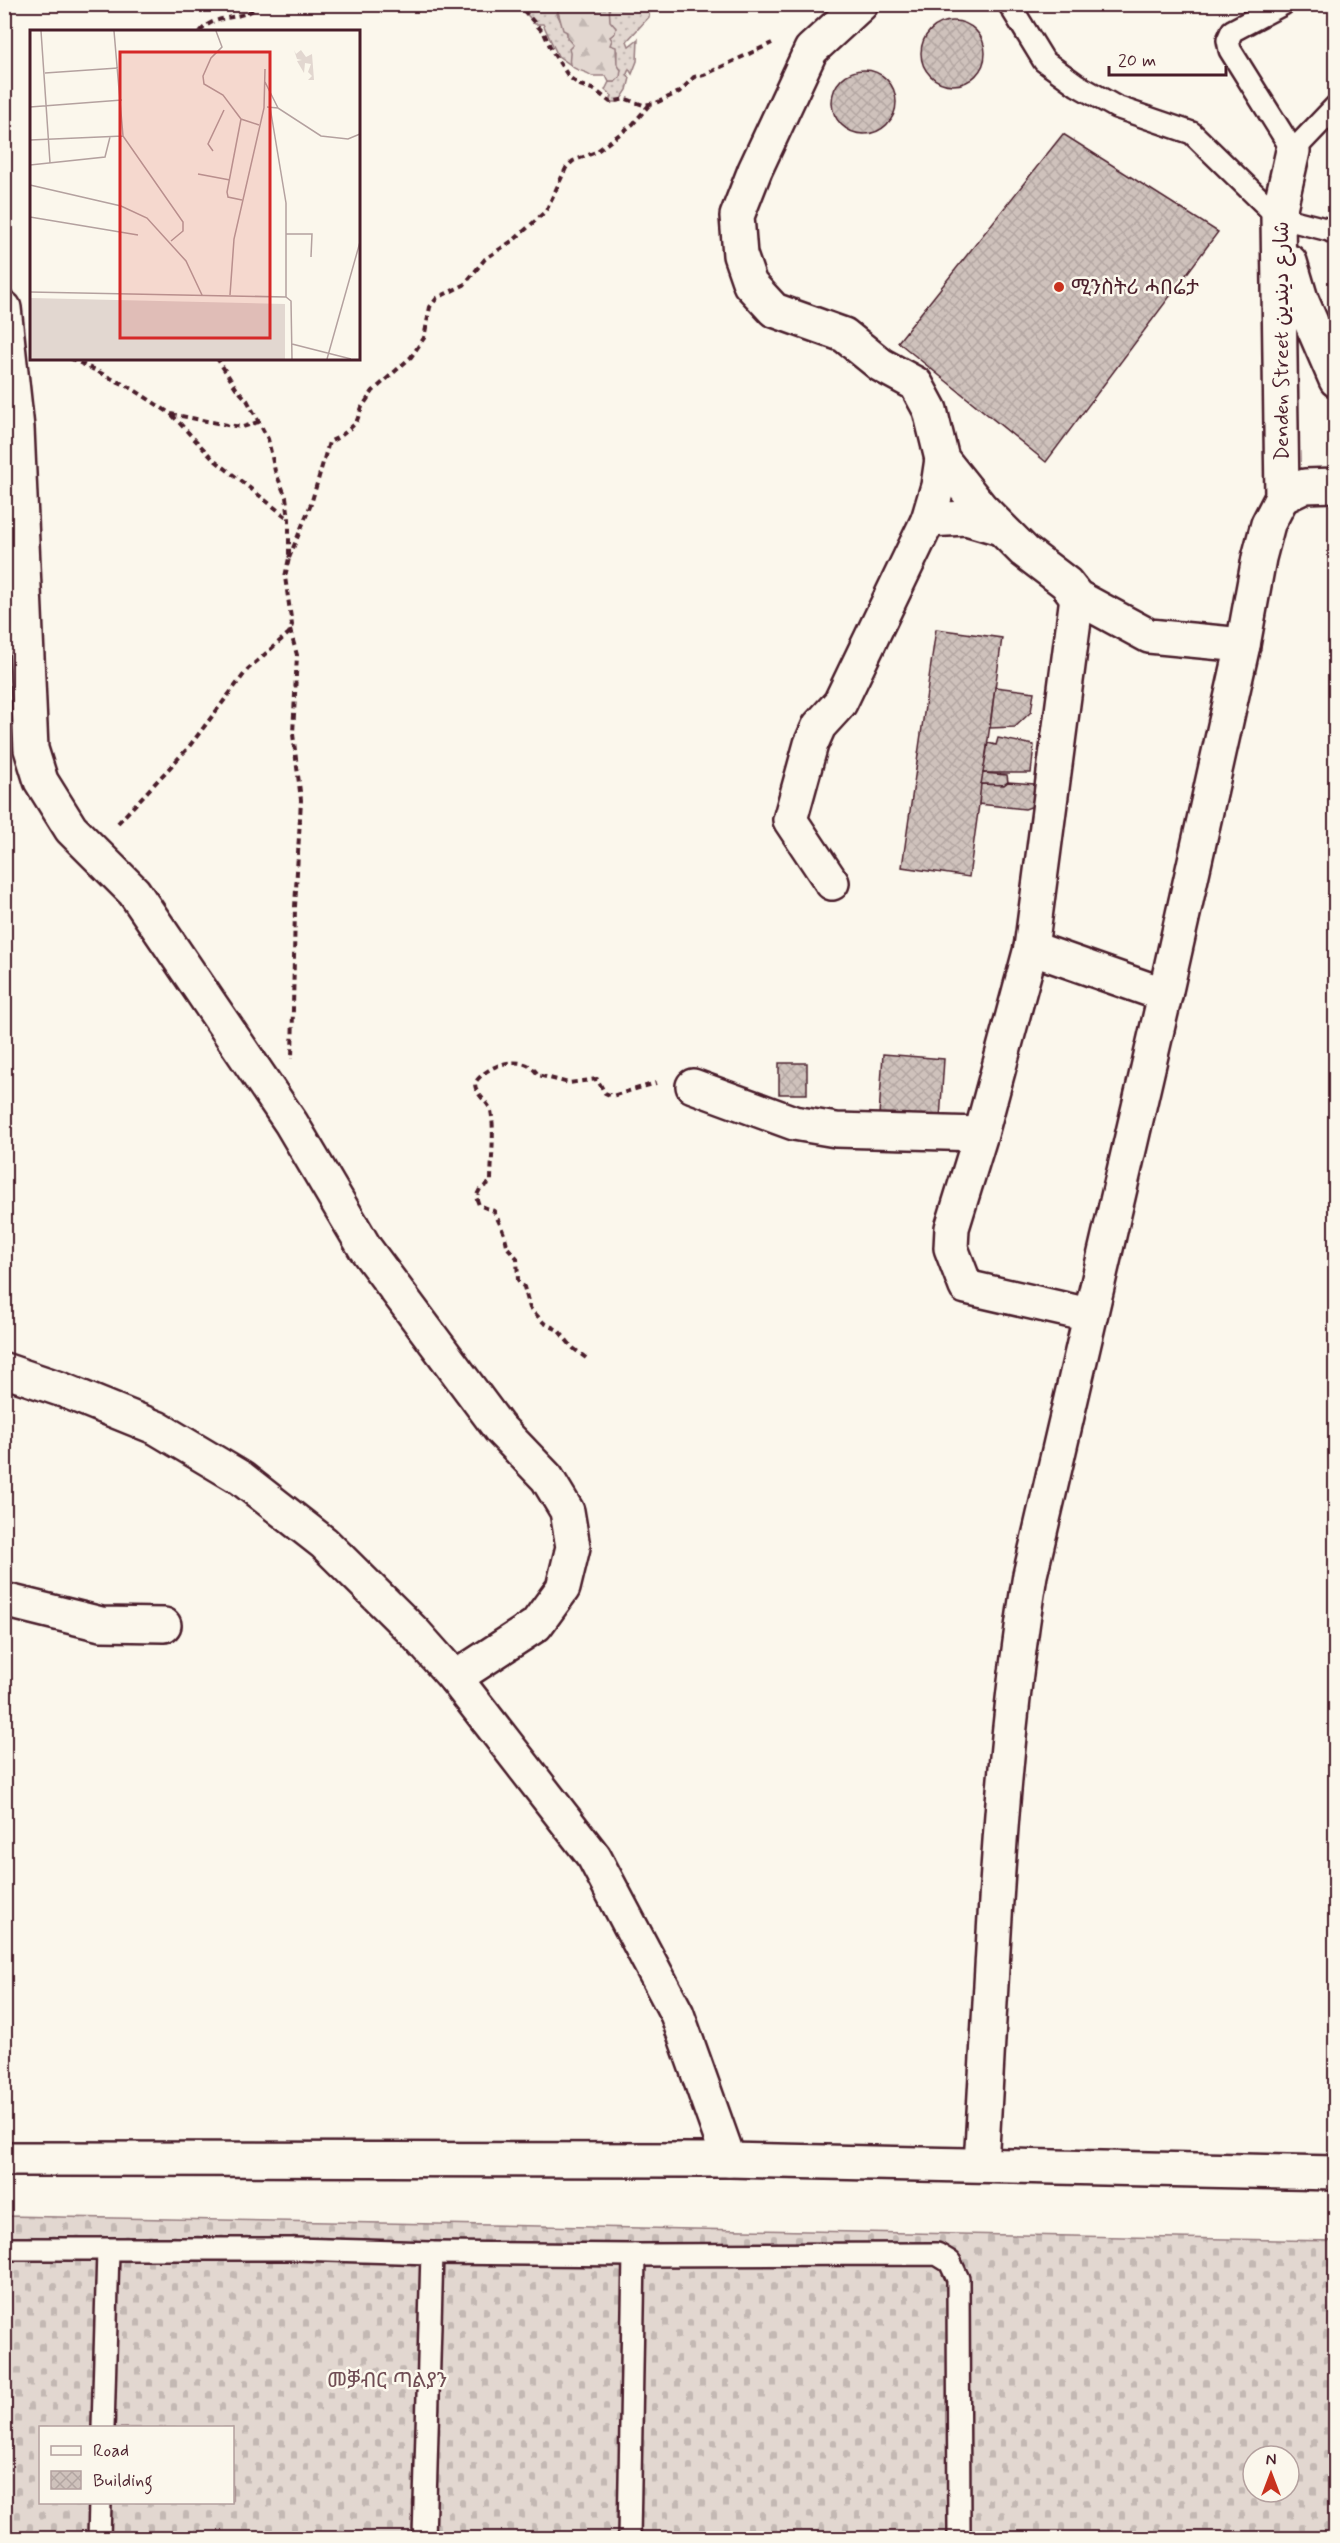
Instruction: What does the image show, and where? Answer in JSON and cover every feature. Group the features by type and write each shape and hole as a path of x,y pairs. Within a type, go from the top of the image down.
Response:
{"street":[{"path":"832,883 790,820 811,744 819,726 840,703 928,520 938,486 942,459 930,411 916,384 881,365 844,335 774,310 750,284 740,255 737,216 755,170 811,50 861,4"},
{"name":"Denden Street شارع ديندين","path":"1282,497 1278,217 1293,152"},
{"path":"1278,217 1301,300 1335,380"},
{"path":"4,308 11,428 18,751 41,781 71,828 134,892 291,1123 365,1248 499,1428 547,1478 567,1511 573,1547 563,1588 536,1625 455,1678"},
{"path":"942,459 1000,528 1024,551 1066,583 1077,597 1149,636 1243,645"},
{"path":"981,2164 1004,1796 1016,1663 1030,1575 1165,995 1268,524 1282,497 1305,486 1335,485"},
{"path":"928,520 966,518 1000,528"},
{"path":"1077,597 1031,948 981,1134 952,1228 951,1248 966,1287 1089,1315"},
{"path":"1031,948 1165,995"},
{"path":"693,1086 794,1123 836,1130 981,1134"},
{"path":"4,1370 63,1390 157,1428 241,1478 324,1543 415,1633 455,1678 594,1857 677,2014 729,2160"},
{"path":"4,1600 101,1624 164,1625"},
{"path":"4,2159 729,2160 1335,2173"}],"lane":[{"path":"1009,4 1044,61 1077,85 1116,107 1192,133 1278,217 1329,230 1335,234"},
{"path":"1283,4 1232,31 1228,40 1230,50 1293,152 1335,106"},
{"path":"4,2249 108,2251 294,2249 634,2255 937,2254 950,2262 957,2279 959,2538"},
{"path":"103,2426 108,2251"},
{"path":"424,2538 432,2253"},
{"path":"629,2538 634,2255"},
{"path":"99,2538 100,2504"}],"path":[{"path":"202,30 206,24 216,20 246,15 261,4"},
{"path":"515,4 544,33 553,53 569,77 580,85 595,90 610,102 626,99 633,104 650,104 668,99 694,78 777,41"},
{"path":"98,856 107,836 188,748 248,669 289,633 292,625 285,577 289,558 311,504 329,442 341,436 356,423 373,391 411,357 424,338 430,307 437,298 464,285 471,273 485,259 515,239 546,211 566,168 573,161 596,152 633,124 650,104"},
{"path":"74,360 133,389 171,414 212,458 289,519"},
{"path":"218,360 236,388 247,400 268,439 275,471 286,497 289,519 289,558"},
{"path":"171,414 243,427 258,422"},
{"path":"290,629 297,655 293,734 301,800 295,907 292,1063"},
{"path":"586,1358 573,1348 558,1330 544,1323 530,1308 524,1287 518,1280 517,1258 507,1246 507,1239 494,1212 479,1205 476,1197 480,1189 491,1182 494,1161 491,1145 491,1109 475,1088 475,1083 486,1070 510,1063 522,1064 534,1069 538,1075 552,1080 561,1079 569,1083 597,1079 605,1093 612,1096 656,1083 672,1082 693,1086"}],"green space":[{"path":"528,5 560,5 557,14 573,45 571,65 558,56 543,24 535,24 524,11"},
{"path":"560,5 609,5 610,21 616,28 615,33 610,37 612,40 610,45 616,47 617,64 621,70 620,77 615,82 609,82 606,76 592,76 572,66 569,49 573,45 567,38 567,32 563,30 557,8"},
{"path":"609,5 647,5 650,9 649,17 627,41 629,46 638,39 637,61 632,74 629,69 627,74 630,78 627,90 619,102 610,102 612,96 605,90 609,82 615,82 617,51 610,45"},
{"name":"መቓብር ጣልያን","path":"5,2216 1335,2241 1335,2538 5,2538"}],"building":[{"path":"947,21 959,21 976,30 983,41 985,53 983,65 976,76 959,85 947,85 935,80 926,71 921,59 921,47 926,35 935,26"},
{"path":"858,70 870,70 887,79 894,90 896,102 894,114 887,125 870,134 858,134 846,129 837,120 832,108 832,96 837,84 846,75"},
{"name":"ሚንስትሪ ሓበሬታ","path":"1063,134 1218,232 1046,462 898,342"},
{"path":"936,629 1002,638 969,877 902,867"},
{"path":"995,687 1034,692 1031,712 1015,727 990,728"},
{"path":"998,738 1034,745 1031,773 983,773 988,743 996,745"},
{"path":"983,773 1007,775 1008,782 1004,785 981,784"},
{"path":"1008,782 1034,784 1034,800 1031,807 1025,809 979,804 981,784 1004,785"},
{"path":"883,1054 944,1059 940,1120 879,1115"},
{"path":"779,1063 807,1063 807,1094 779,1094"}],"place":[{"name":"ሚንስትሪ ሓበሬታ","path":"1059,287"}]}
